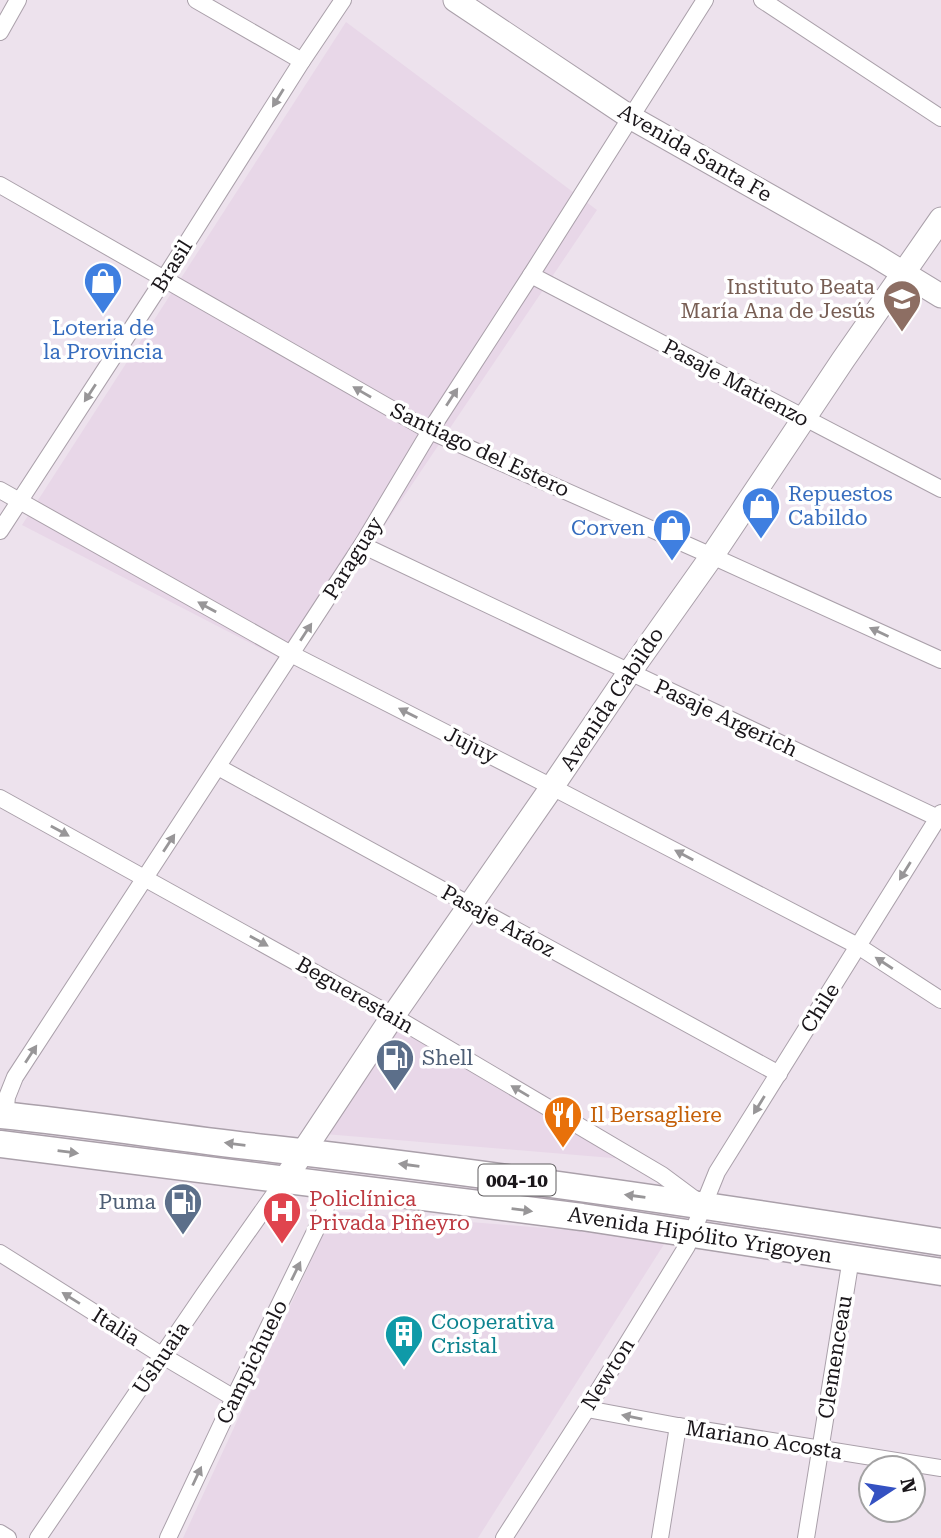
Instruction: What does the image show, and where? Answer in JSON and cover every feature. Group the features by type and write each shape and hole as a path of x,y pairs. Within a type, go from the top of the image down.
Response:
{"main road":[{"name":"Avenida Hipólito Yrigoyen","path":"3,1115 345,1156 702,1205 941,1242"},
{"name":"Avenida Hipólito Yrigoyen","path":"0,1144 583,1217 941,1272"}],"street":[{"path":"0,32 18,0"},
{"path":"197,0 302,61"},
{"name":"Brasil","path":"0,531 343,0"},
{"name":"Avenida Santa Fe","path":"455,0 630,117 874,255 941,296"},
{"name":"Paraguay","path":"3,1115 15,1077 362,545 430,431 705,0"},
{"path":"762,0 941,118"},
{"name":"Santiago del Estero","path":"0,185 430,431 941,660"},
{"name":"Avenida Cabildo","path":"285,1179 393,1016 712,556 941,219"},
{"name":"Pasaje Matienzo","path":"531,275 941,489"},
{"name":"Jujuy","path":"0,490 291,654 858,946 941,1000"},
{"name":"Pasaje Argerich","path":"362,545 629,673 939,815"},
{"name":"Pasaje Aráoz","path":"218,767 779,1074"},
{"name":"Beguerestain","path":"1,801 146,878 393,1016 662,1175 702,1205"},
{"name":"Chile","path":"702,1205 717,1172 939,815"},
{"name":"Ushuaia","path":"38,1538 285,1179"},
{"name":"Campichuelo","path":"168,1538 325,1211 333,1185"},
{"name":"Newton","path":"504,1538 687,1246 702,1205"},
{"name":"Italia","path":"0,1254 234,1398"},
{"name":"Clemenceau","path":"806,1538 851,1258"},
{"name":"Mariano Acosta","path":"587,1409 941,1468"},
{"path":"660,1538 678,1426"},
{"path":"0,1533 8,1538"}],"shaded area":[{"path":"346,22 597,210 291,664 22,525"},
{"path":"399,1023 624,1159 325,1134"},
{"name":"Cooperativa Cristal","path":"334,1211 668,1238 478,1538 183,1538"}],"place":[{"name":"Loteria de la Provincia","path":"103,315"},
{"name":"Instituto Beata María Ana de Jesús","path":"902,333"},
{"name":"Repuestos Cabildo","path":"761,540"},
{"name":"Corven","path":"672,562"},
{"name":"Shell","path":"395,1092"},
{"name":"Il Bersagliere","path":"563,1149"},
{"name":"Puma","path":"183,1236"},
{"name":"Policlínica Privada Piñeyro","path":"282,1245"},
{"name":"Cooperativa Cristal","path":"404,1368"}]}
